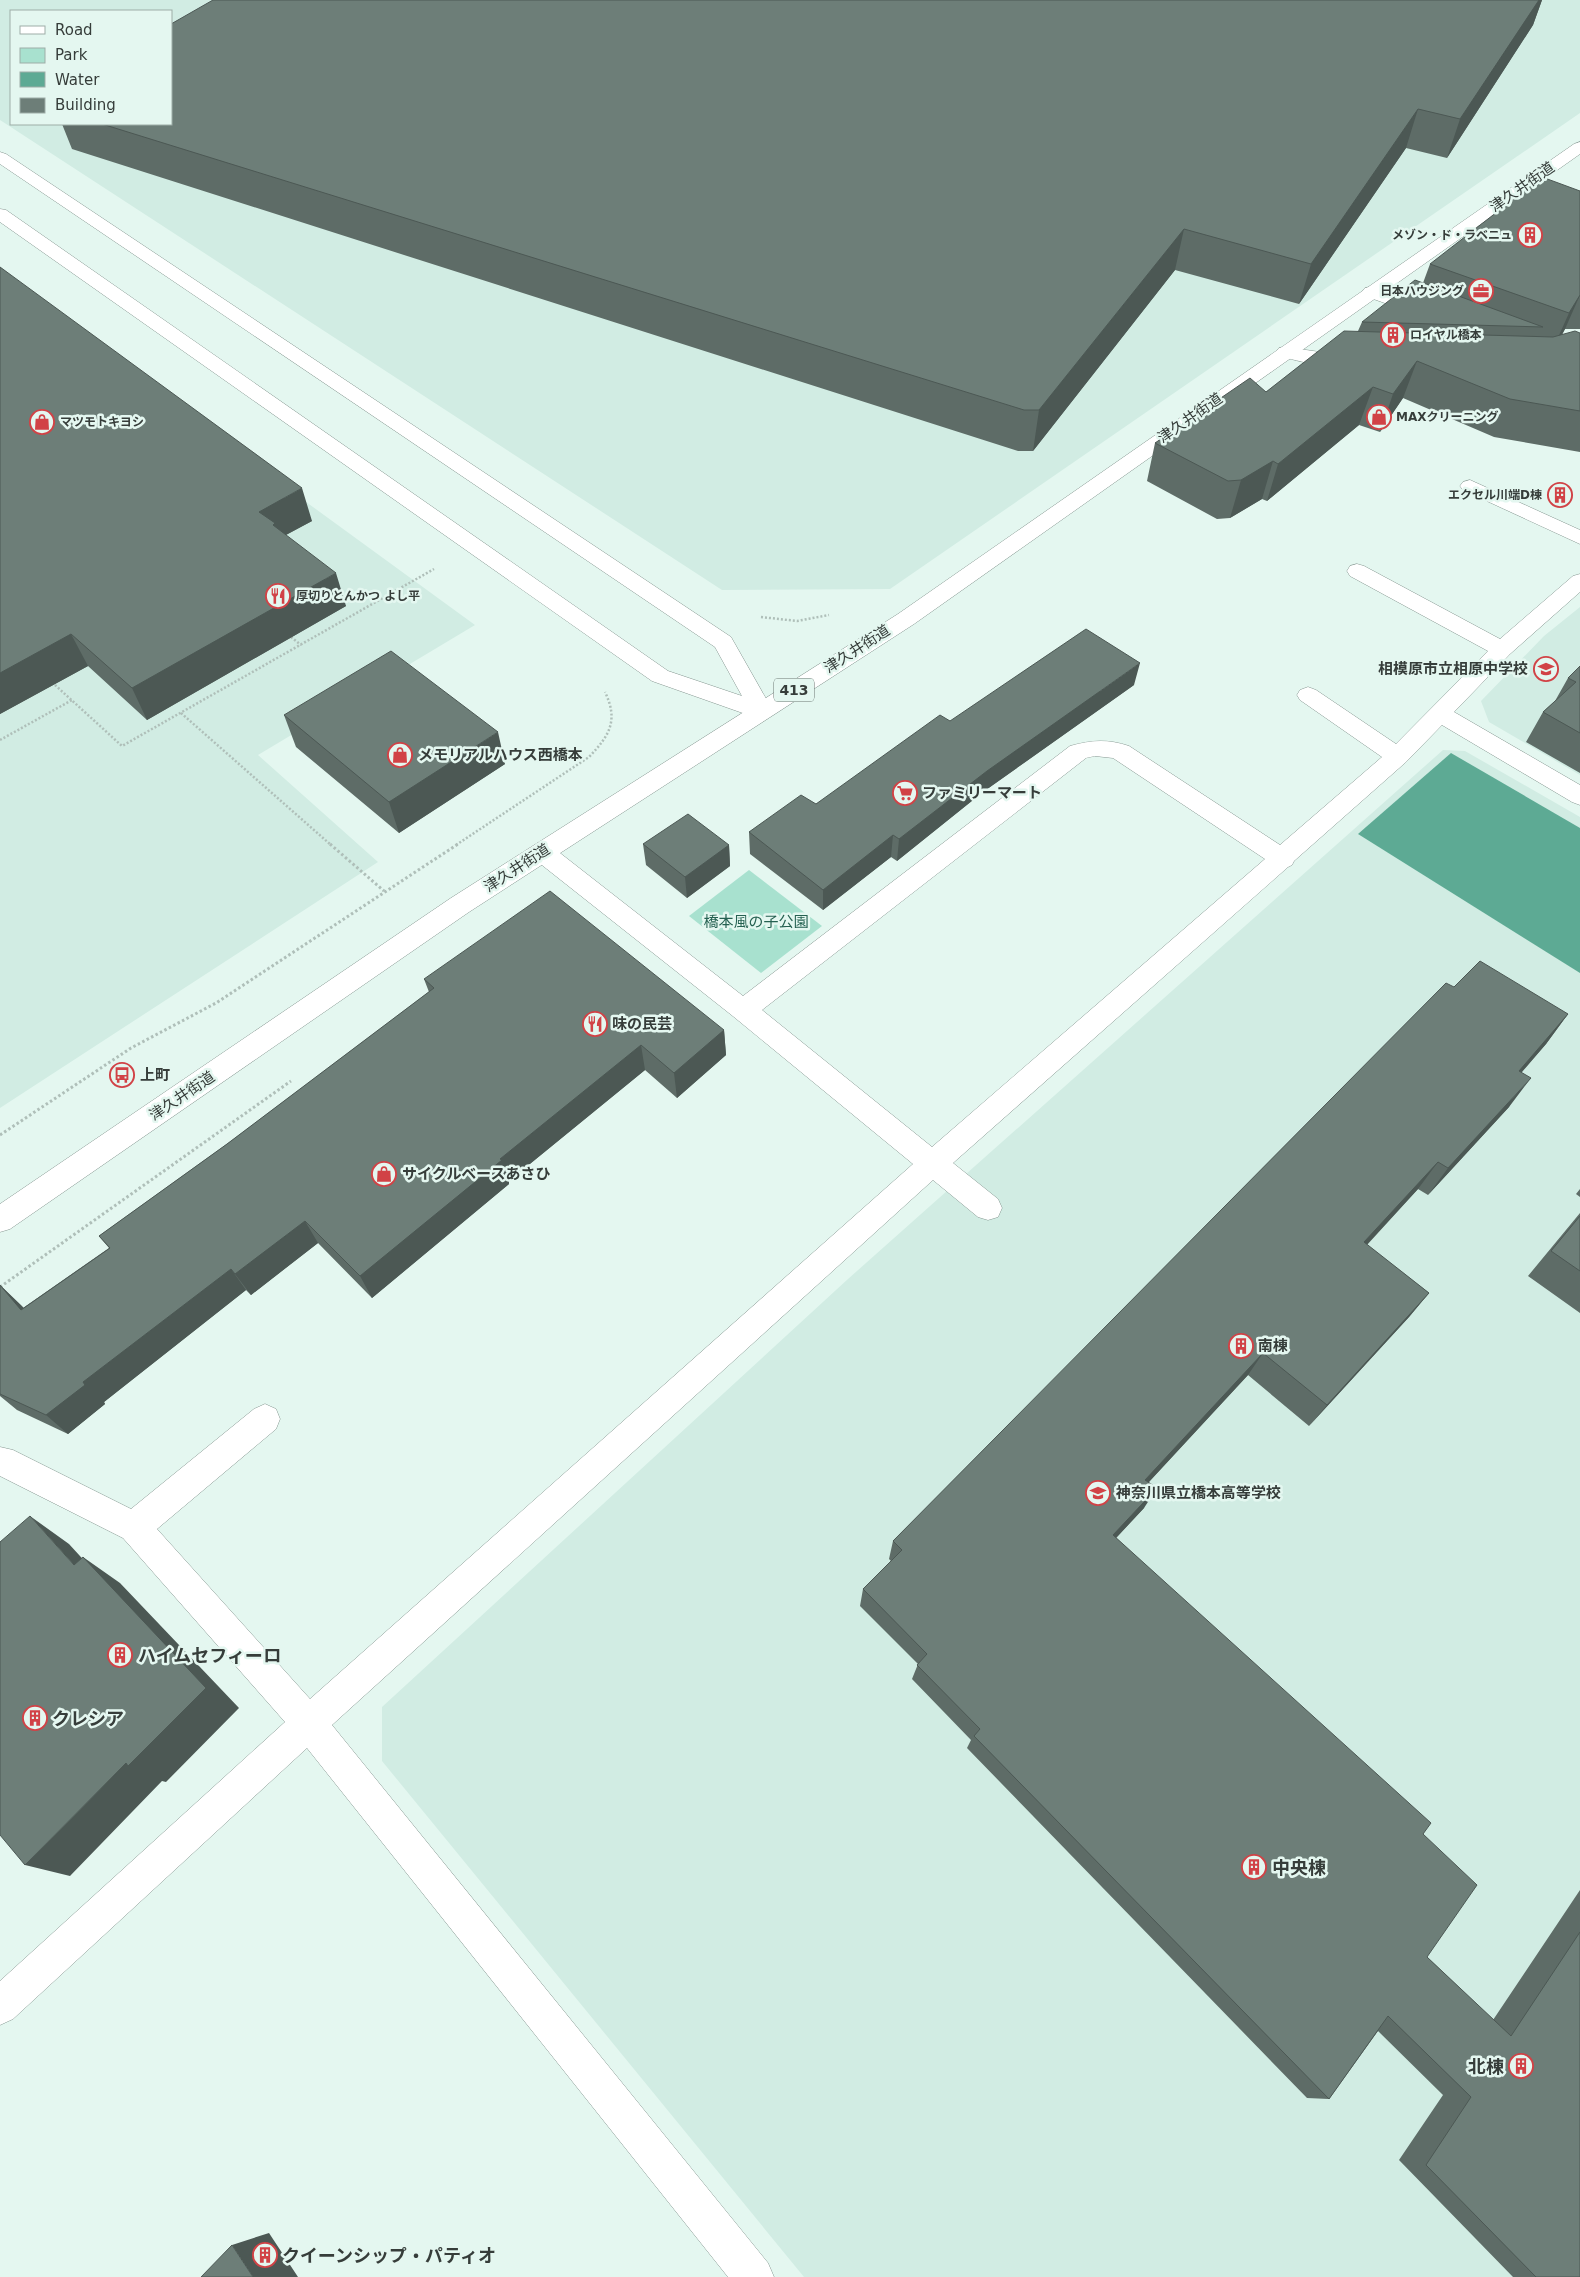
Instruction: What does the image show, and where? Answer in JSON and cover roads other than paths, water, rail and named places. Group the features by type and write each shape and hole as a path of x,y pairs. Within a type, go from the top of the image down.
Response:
{"main road":[{"name":"津久井街道","path":"0,1220 460,905 906,618 1580,147"},
{"path":"0,157 723,642 762,711"},
{"path":"0,214 660,676 762,711"},
{"path":"1371,292 1438,318"},
{"path":"1285,352 1333,361 1361,362"},
{"path":"1470,486 1580,538"},
{"path":"1357,571 1502,649"},
{"path":"0,2006 309,1724 933,1163 1398,756 1441,714 1502,649 1580,581"},
{"path":"1308,695 1398,756"},
{"path":"1441,714 1580,796"},
{"path":"743,1010 1078,752 1092,748 1107,747 1121,752 1282,859"},
{"path":"542,852 743,1010 988,1208"},
{"path":"134,1527 265,1419"},
{"path":"2,1461 134,1527 309,1724 754,2277"}],"water":[{"path":"1451,753 1580,828 1580,973 1358,834"}],"place":[{"name":"メゾン・ド・ラベニュ","path":"1530,235"},
{"name":"日本ハウジング","path":"1481,291"},
{"name":"ロイヤル橋本","path":"1393,335"},
{"name":"MAXクリーニング","path":"1379,417"},
{"name":"マツモトキヨシ","path":"42,422"},
{"name":"エクセル川端D棟","path":"1560,495"},
{"name":"厚切りとんかつ よし平","path":"278,596"},
{"name":"相模原市立相原中学校","path":"1546,669"},
{"name":"メモリアルハウス西橋本","path":"400,755"},
{"name":"ファミリーマート","path":"905,793"},
{"name":"味の民芸","path":"595,1024"},
{"name":"上町","path":"122,1075"},
{"name":"サイクルベースあさひ","path":"384,1174"},
{"name":"南棟","path":"1241,1346"},
{"name":"神奈川県立橋本高等学校","path":"1098,1493"},
{"name":"ハイムセフィーロ","path":"120,1655"},
{"name":"クレシア","path":"35,1718"},
{"name":"中央棟","path":"1254,1867"},
{"name":"北棟","path":"1521,2066"},
{"name":"クイーンシップ・パティオ","path":"265,2255"}],"park label":[{"name":"橋本風の子公園","path":"756,922"}]}
